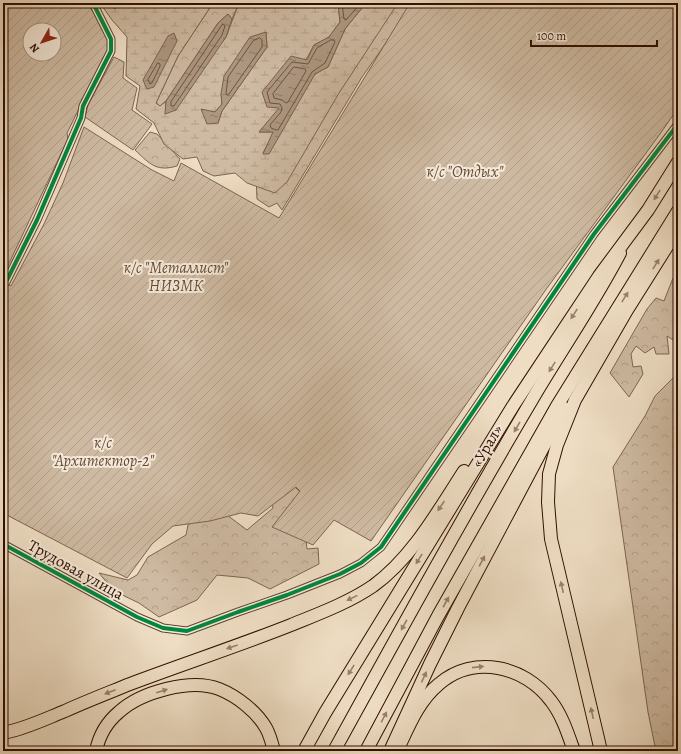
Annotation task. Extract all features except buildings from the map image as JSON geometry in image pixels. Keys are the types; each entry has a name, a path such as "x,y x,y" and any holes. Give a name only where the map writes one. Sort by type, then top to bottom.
{"main road":[{"name":"«Урал»","path":"334,751 378,670 536,393 608,276 629,237 678,162"},
{"path":"366,751 438,616 557,406 678,211"},
{"path":"601,751 552,539 548,502 549,474 557,445 575,400 627,310 678,229"},
{"path":"304,751 325,713 513,406 599,276 629,237"},
{"path":"390,751 441,643 521,486 569,399 627,310"},
{"path":"3,733 35,724 98,696 258,638 357,596 373,586 396,567 414,544 472,459 513,406"},
{"path":"397,751 421,704 438,684 452,674 468,668 483,666 510,670 521,675 541,690 552,702 574,751"},
{"path":"96,751 102,734 109,722 129,704 166,690 195,686 219,689 233,696 247,707 258,717 266,728 274,751"}],"street":[{"path":"3,284 6,282 37,220 80,118 83,106 111,51 110,39 93,3"},
{"name":"Трудовая улица","path":"3,544 137,617 163,628 187,631 288,595 340,574 361,563 381,547 594,234 678,124"}],"green space":[{"path":"3,3 88,3 108,38 108,50 67,133 68,139 3,276"},
{"path":"100,3 109,3 115,9 120,3 213,3 178,56 156,103 160,106 166,101 166,114 226,37 239,3 338,3 340,22 329,37 314,45 280,108 259,132 274,132 263,153 315,74 328,67 345,29 366,3 398,3 339,93 287,182 275,193 247,183 235,173 214,176 203,171 197,157 183,159 164,144 154,123 136,109 140,86 126,76 127,37","holes":["266,32 267,47 222,111 218,123 201,110 215,112 222,104 221,94"]},
{"path":"213,3 239,3 232,19 228,14 218,23 166,101 160,106 156,103 178,56"},
{"path":"369,3 414,3 362,77 282,210 277,203 269,207 257,199 256,176"},
{"path":"410,3 678,3 678,108 547,288 371,541 334,520 313,545 272,527 300,491 296,487 258,516 241,513 210,521 173,526 152,544 127,578 3,513 3,290 7,284 11,286 44,224 63,183 84,127 152,170 174,181 181,163 279,218"},
{"path":"114,57 124,62 123,78 137,88 132,110 152,124 133,150 85,117 88,105"},
{"path":"150,132 157,134 180,159 177,166 164,168 154,166 135,150"},
{"path":"678,276 678,338 673,340 667,336 669,354 656,354 654,347 645,353 636,346 631,354 633,367 641,366 643,374 629,397 610,373 647,309 656,298 664,301 673,278"},
{"path":"678,373 678,751 656,751 648,712 613,467 645,416 655,396"},
{"path":"286,478 301,493 307,549 318,548 319,564 270,589 248,578 217,575 197,600 159,617 139,603 114,591 99,573 128,580 137,575 148,557 186,535 188,525 206,513 227,515 247,530 273,508 271,496"}],"water":[{"path":"338,3 366,3 345,29 328,67 315,74 269,154 263,154 273,132 259,132 279,108 267,107 262,92 291,56 307,60 314,45 329,37 340,22"},
{"path":"228,14 232,19 226,37 176,110 165,114 166,101 218,23"},
{"path":"266,32 267,47 222,111 218,123 207,124 201,109 215,112 222,104 221,94 224,76 250,37"},
{"path":"174,33 177,41 154,87 147,89 143,80 168,36"}],"cycle path":[{"path":"3,284 6,282 37,220 81,118 83,106 111,51 111,39 93,3"},
{"path":"3,544 137,617 163,628 187,631 287,595 340,574 361,563 381,547 594,234 678,124"}],"park label":[{"name":"к/с \"Отдых\"","path":"465,172"},
{"name":"к/с \"Металлист\" НИЗМК","path":"176,277"},
{"name":"к/с \"Архитектор-2\"","path":"103,452"}]}
